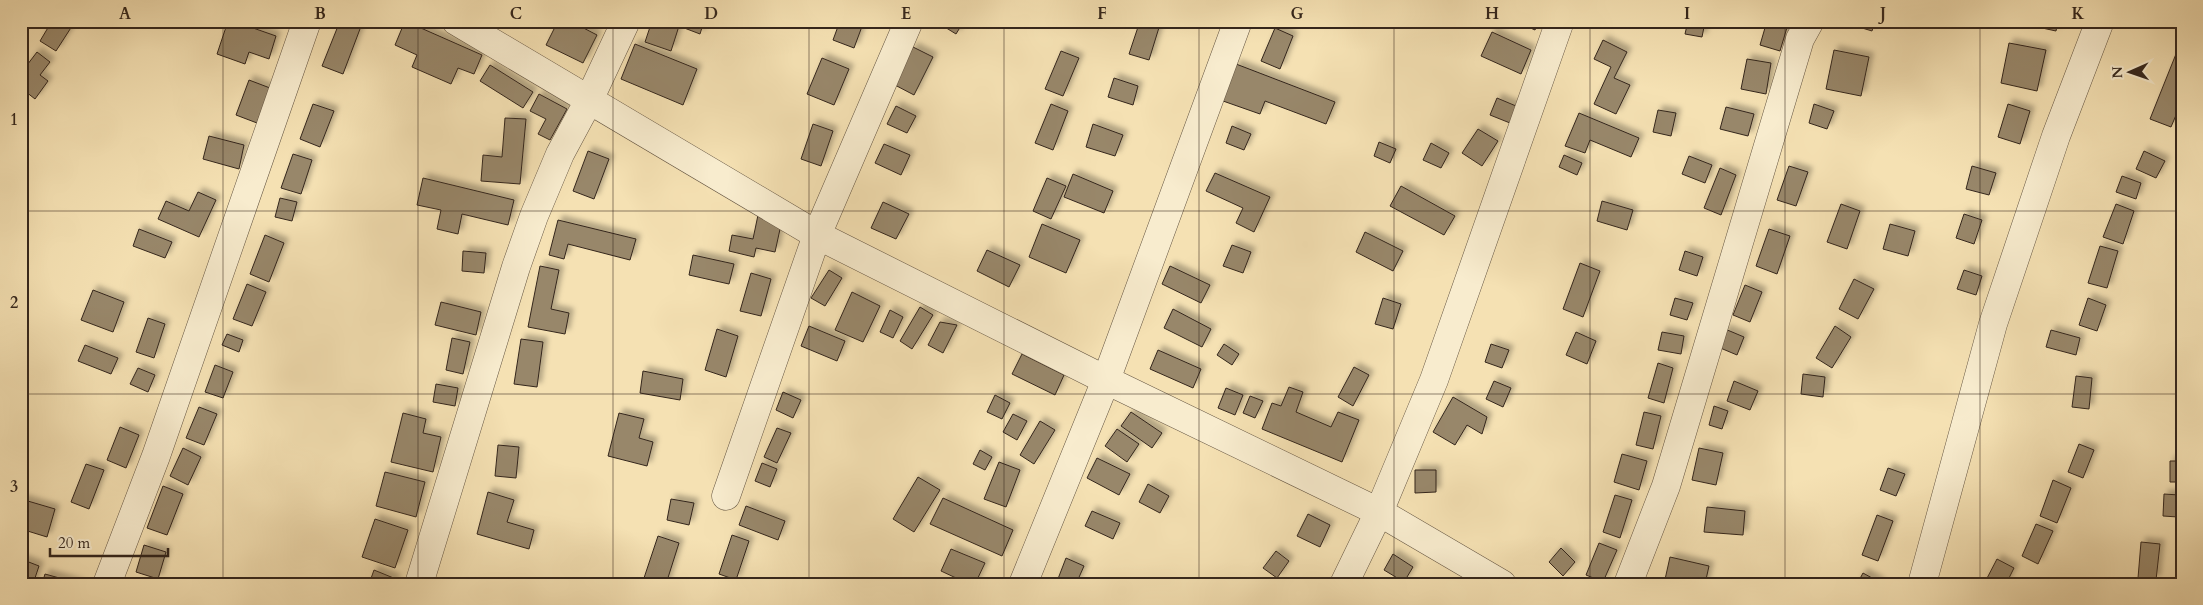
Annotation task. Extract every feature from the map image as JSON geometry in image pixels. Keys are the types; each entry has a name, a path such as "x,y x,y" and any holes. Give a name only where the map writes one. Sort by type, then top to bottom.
{"street":[{"path":"107,584 156,456 308,21"},
{"path":"456,21 817,235 1106,380 1379,512 1502,584"},
{"path":"419,584 531,225 560,154 589,100 626,21"},
{"path":"726,496 817,235 909,21"},
{"path":"1022,584 1106,380 1238,21"},
{"path":"1344,584 1379,512 1434,380 1560,21"},
{"path":"1628,584 1666,486 1800,39 1810,21"},
{"path":"1922,584 1993,324 2056,136 2100,21"}],"building":[{"path":"52,21 74,23 56,51 40,41"},
{"path":"228,21 276,36 269,59 249,52 245,64 217,54"},
{"path":"340,21 363,21 343,74 322,66"},
{"path":"405,21 482,55 474,74 458,68 451,84 412,67 417,55 395,45"},
{"path":"515,21 533,21 530,28"},
{"path":"558,21 570,21 597,35 583,63 546,45"},
{"path":"652,21 704,21 700,34 679,26 671,51 645,42"},
{"path":"840,21 864,21 854,48 833,40"},
{"path":"935,21 964,21 956,34"},
{"path":"1140,21 1161,21 1149,60 1129,54"},
{"path":"1515,21 1539,21 1535,30"},
{"path":"1688,21 1717,21 1717,24 1705,22 1702,37 1685,34"},
{"path":"1767,21 1778,21 1788,24 1780,51 1760,45"},
{"path":"1850,21 1875,21 1872,31 1849,24"},
{"path":"2034,21 2058,21 2056,31 2033,26"},
{"path":"1275,28 1293,36 1280,69 1261,61"},
{"path":"1492,32 1531,50 1521,74 1481,56"},
{"path":"1603,40 1627,52 1614,78 1630,85 1616,114 1594,104 1611,67 1594,59"},
{"path":"2009,43 2046,50 2037,91 2001,83"},
{"path":"635,44 697,69 683,105 621,79"},
{"path":"913,47 933,57 914,95 893,84"},
{"path":"1834,50 1869,57 1861,96 1826,89"},
{"path":"1061,51 1079,58 1063,96 1045,89"},
{"path":"37,52 50,62 40,75 48,81 35,99 21,88 21,73"},
{"path":"2176,54 2182,57 2182,101 2171,127 2150,119"},
{"path":"822,58 849,69 834,105 807,94"},
{"path":"1747,59 1771,63 1766,94 1741,89"},
{"path":"1236,64 1335,102 1326,124 1265,101 1260,114 1223,101"},
{"path":"490,65 533,92 523,108 480,81"},
{"path":"1114,78 1138,86 1133,105 1108,97"},
{"path":"249,80 270,88 257,123 236,115"},
{"path":"539,94 567,109 550,140 538,134 546,119 530,111"},
{"path":"1497,98 1516,106 1510,123 1490,115"},
{"path":"313,104 334,111 320,147 300,139"},
{"path":"1051,104 1068,111 1053,150 1035,143"},
{"path":"1814,104 1834,111 1827,129 1809,123"},
{"path":"2008,104 2030,111 2020,144 1998,137"},
{"path":"896,106 916,116 907,133 887,124"},
{"path":"1726,107 1754,114 1748,136 1720,129"},
{"path":"1658,110 1676,113 1671,136 1653,132"},
{"path":"1579,113 1639,138 1631,157 1590,140 1585,153 1565,146"},
{"path":"505,118 526,119 520,184 481,181 483,155 502,157"},
{"path":"813,124 833,131 821,166 801,159"},
{"path":"1093,124 1123,135 1115,156 1086,147"},
{"path":"1232,126 1251,134 1244,150 1226,143"},
{"path":"1478,129 1498,141 1482,166 1462,153"},
{"path":"209,136 244,145 239,169 203,159"},
{"path":"1379,142 1396,149 1390,163 1374,156"},
{"path":"1431,143 1449,153 1441,168 1423,160"},
{"path":"884,144 910,155 901,175 875,163"},
{"path":"588,151 609,159 594,199 573,191"},
{"path":"2144,151 2165,161 2156,178 2136,169"},
{"path":"293,154 312,160 301,194 281,188"},
{"path":"1564,155 1582,163 1577,175 1559,167"},
{"path":"1689,156 1712,165 1705,183 1682,174"},
{"path":"1789,166 1808,172 1796,206 1777,200"},
{"path":"1972,166 1996,173 1989,195 1966,189"},
{"path":"1720,168 1736,175 1721,215 1704,208"},
{"path":"1215,173 1270,197 1254,232 1236,223 1243,208 1206,191"},
{"path":"1073,174 1113,191 1104,213 1064,197"},
{"path":"2122,176 2141,183 2136,199 2116,192"},
{"path":"423,178 514,200 508,225 462,214 458,234 437,229 441,210 417,205"},
{"path":"1047,178 1066,186 1051,219 1033,211"},
{"path":"1401,186 1455,216 1444,235 1390,206"},
{"path":"198,192 216,200 199,237 158,219 166,201 189,211"},
{"path":"280,198 297,202 292,221 275,217"},
{"path":"1602,201 1633,210 1627,230 1597,221"},
{"path":"883,202 909,214 896,239 871,228"},
{"path":"1841,204 1860,211 1847,249 1827,242"},
{"path":"2116,204 2134,211 2123,244 2103,237"},
{"path":"1964,214 1982,220 1974,244 1956,238"},
{"path":"758,215 782,220 775,252 756,248 754,257 729,251 732,235 753,239"},
{"path":"558,220 636,239 630,260 568,244 564,259 549,255"},
{"path":"1042,224 1080,240 1066,273 1029,257"},
{"path":"1890,224 1915,231 1908,256 1883,249"},
{"path":"139,229 172,242 165,258 133,246"},
{"path":"1769,229 1790,236 1777,274 1756,266"},
{"path":"1365,232 1403,251 1393,271 1356,252"},
{"path":"265,235 284,243 269,282 250,274"},
{"path":"1232,245 1251,252 1243,273 1223,266"},
{"path":"2100,246 2118,251 2107,288 2088,283"},
{"path":"987,250 1020,265 1009,287 977,271"},
{"path":"463,251 486,253 484,273 462,271"},
{"path":"1685,251 1703,257 1697,276 1679,270"},
{"path":"693,255 734,264 729,284 689,275"},
{"path":"1580,263 1600,271 1583,317 1563,309"},
{"path":"540,266 559,270 551,309 569,313 565,334 528,327"},
{"path":"1170,266 1210,285 1201,303 1162,284"},
{"path":"829,270 842,278 825,306 811,298"},
{"path":"1964,270 1982,276 1976,295 1957,289"},
{"path":"751,273 771,279 761,316 740,311"},
{"path":"1854,279 1874,289 1858,319 1839,309"},
{"path":"247,284 266,292 252,326 233,319"},
{"path":"1745,285 1762,292 1750,322 1733,315"},
{"path":"93,290 124,302 113,332 81,320"},
{"path":"852,292 880,306 863,342 835,330"},
{"path":"1383,298 1401,304 1393,329 1375,324"},
{"path":"1675,298 1693,303 1687,320 1670,315"},
{"path":"2088,298 2106,305 2097,331 2079,325"},
{"path":"441,302 481,312 476,335 435,325"},
{"path":"920,307 933,315 912,349 900,341"},
{"path":"1173,309 1211,329 1202,347 1164,328"},
{"path":"890,310 903,317 893,338 880,332"},
{"path":"148,318 165,324 154,358 136,352"},
{"path":"940,322 957,325 943,353 928,345"},
{"path":"809,326 845,341 837,361 801,346"},
{"path":"1835,326 1851,337 1832,368 1816,358"},
{"path":"717,329 738,336 726,377 705,370"},
{"path":"1725,329 1744,337 1737,355 1718,347"},
{"path":"2051,330 2080,338 2076,355 2046,347"},
{"path":"1576,332 1596,341 1587,364 1566,355"},
{"path":"1662,332 1684,336 1681,354 1658,350"},
{"path":"227,334 243,340 239,352 222,345"},
{"path":"452,338 470,342 463,374 446,370"},
{"path":"521,339 543,342 537,387 514,384"},
{"path":"1224,344 1239,354 1232,365 1217,355"},
{"path":"1491,344 1509,350 1502,368 1485,362"},
{"path":"85,345 118,358 111,374 78,361"},
{"path":"1158,350 1201,369 1193,388 1150,369"},
{"path":"1022,354 1064,375 1055,395 1012,374"},
{"path":"1658,363 1673,368 1664,403 1648,398"},
{"path":"215,365 233,372 223,398 205,392"},
{"path":"1354,367 1369,375 1353,406 1338,397"},
{"path":"138,368 155,375 148,392 130,384"},
{"path":"643,371 683,379 680,400 640,393"},
{"path":"1803,374 1825,377 1823,397 1801,394"},
{"path":"2076,376 2092,378 2089,409 2072,407"},
{"path":"1494,381 1511,388 1503,407 1486,399"},
{"path":"1734,381 1758,391 1750,410 1727,401"},
{"path":"436,384 458,388 455,406 433,402"},
{"path":"1289,387 1303,392 1296,412 1331,427 1338,412 1359,420 1342,462 1262,429 1272,403 1281,406"},
{"path":"1226,388 1243,395 1235,415 1218,408"},
{"path":"783,392 801,400 793,418 776,410"},
{"path":"995,395 1010,403 1002,419 987,412"},
{"path":"1250,396 1263,401 1255,418 1243,413"},
{"path":"1453,397 1487,417 1482,434 1467,425 1455,445 1433,432"},
{"path":"1714,406 1728,411 1722,429 1709,425"},
{"path":"199,407 217,414 204,445 186,438"},
{"path":"1131,412 1162,433 1152,448 1121,426"},
{"path":"1644,412 1661,416 1653,449 1636,445"},
{"path":"403,413 426,419 423,433 441,437 433,472 391,462"},
{"path":"619,413 644,419 639,438 653,442 647,466 608,456"},
{"path":"1013,414 1027,421 1017,440 1003,432"},
{"path":"1040,421 1055,430 1034,464 1020,455"},
{"path":"120,427 139,435 126,468 107,460"},
{"path":"777,428 791,433 777,463 764,457"},
{"path":"1117,429 1139,444 1127,462 1105,446"},
{"path":"2079,444 2094,450 2083,478 2068,472"},
{"path":"498,445 519,447 516,478 495,476"},
{"path":"183,448 201,457 188,485 170,476"},
{"path":"1699,448 1723,453 1716,485 1692,480"},
{"path":"980,450 992,457 985,470 973,464"},
{"path":"1622,454 1647,461 1639,490 1614,482"},
{"path":"1097,458 1130,474 1119,495 1087,478"},
{"path":"2170,461 2182,461 2182,482 2170,482"},
{"path":"999,462 1020,470 1006,507 984,499"},
{"path":"762,463 777,469 770,487 755,481"},
{"path":"86,464 104,470 89,509 71,502"},
{"path":"1888,468 1905,474 1896,496 1880,490"},
{"path":"1415,470 1436,470 1436,492 1415,493"},
{"path":"385,472 425,482 416,517 376,506"},
{"path":"918,477 940,490 914,532 893,519"},
{"path":"2053,480 2071,488 2057,523 2040,516"},
{"path":"1148,484 1169,496 1160,513 1139,502"},
{"path":"163,486 183,494 167,535 147,528"},
{"path":"488,492 514,500 507,522 534,530 529,549 477,534"},
{"path":"2164,494 2179,495 2178,517 2163,516"},
{"path":"1615,495 1632,500 1620,538 1603,532"},
{"path":"943,498 1013,530 1002,556 930,524"},
{"path":"21,499 55,509 47,537 21,529"},
{"path":"671,499 694,503 689,525 667,520"},
{"path":"746,506 785,521 778,540 739,525"},
{"path":"1707,507 1745,511 1743,535 1704,532"},
{"path":"1092,511 1120,523 1113,539 1085,526"},
{"path":"1308,514 1330,525 1320,547 1297,536"},
{"path":"1877,515 1893,521 1878,561 1862,555"},
{"path":"375,519 408,530 395,568 362,557"},
{"path":"2036,524 2053,531 2038,564 2022,556"},
{"path":"732,535 749,541 736,580 719,574"},
{"path":"658,536 679,543 666,584 642,584"},
{"path":"2141,542 2160,544 2156,580 2138,578"},
{"path":"1599,543 1617,550 1603,582 1586,575"},
{"path":"144,545 166,552 158,579 136,572"},
{"path":"1561,548 1575,562 1563,576 1549,562"},
{"path":"951,549 985,563 975,584 969,584 941,571"},
{"path":"1276,551 1289,561 1277,578 1263,568"},
{"path":"1393,554 1413,567 1404,582 1384,570"},
{"path":"1670,557 1709,566 1705,584 1664,584"},
{"path":"1066,558 1084,566 1076,584 1056,584"},
{"path":"21,559 39,566 33,584 21,584"},
{"path":"1997,559 2014,568 2006,584 1984,584"},
{"path":"374,570 396,579 394,584 369,584"},
{"path":"1863,573 1881,583 1857,584"},
{"path":"45,574 81,584 42,584"}]}
